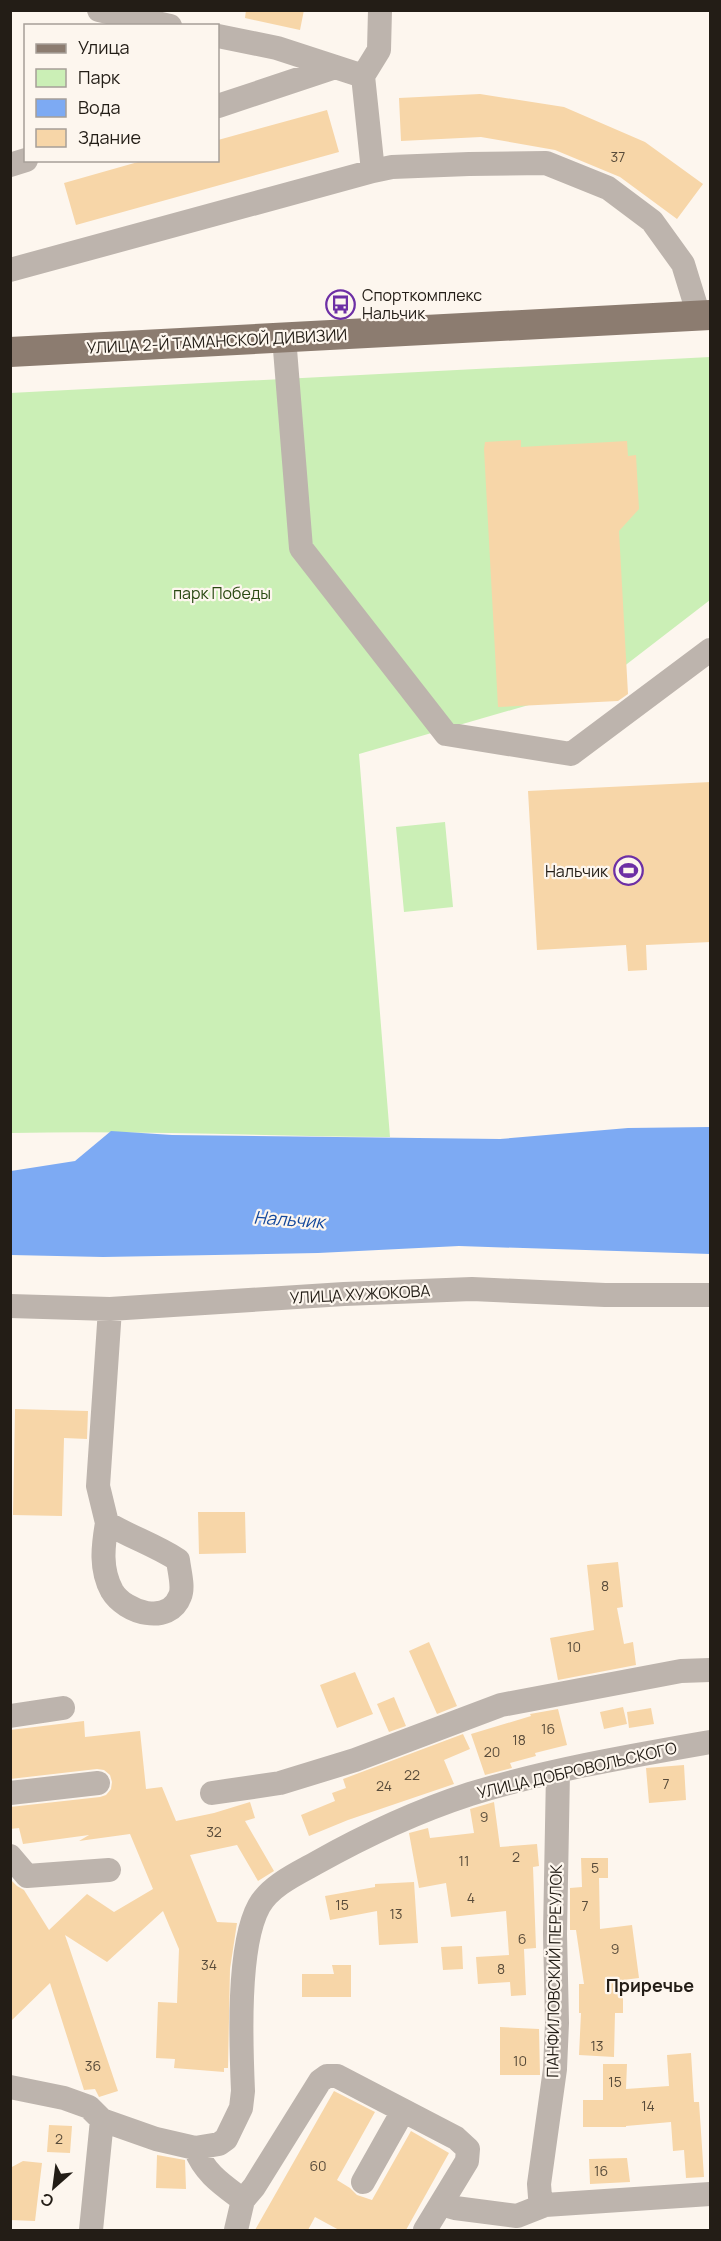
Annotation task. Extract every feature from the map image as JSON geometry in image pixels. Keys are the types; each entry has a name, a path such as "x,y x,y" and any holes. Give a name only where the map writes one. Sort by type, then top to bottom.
{"main road":[{"name":"УЛИЦА 2-Й ТАМАНСКОЙ ДИВИЗИИ","path":"11,352 705,315"}],"street":[{"path":"99,10 161,24"},
{"path":"374,171 363,76 379,50 380,10"},
{"path":"219,36 277,48 363,76"},
{"path":"219,106 335,67"},
{"path":"10,270 392,167 546,163 608,188 652,221 683,264 705,315"},
{"path":"284,337 301,548 446,734 572,754 711,650"},
{"path":"10,341 11,352"},
{"name":"УЛИЦА ХУЖОКОВА","path":"10,1306 110,1309 344,1294 472,1289 605,1295 711,1295"},
{"path":"107,1522 98,1486 110,1309"},
{"path":"212,1793 280,1783 356,1760 501,1705 681,1671 711,1670"},
{"path":"10,1716 63,1708"},
{"name":"УЛИЦА ДОБРОВОЛЬСКОГО","path":"10,2087 81,2103 89,2106 102,2120 156,2139 195,2148 219,2144 226,2139 241,2108 243,1986 250,1933 260,1903 272,1891 287,1879 334,1853 409,1818 470,1795 558,1772 711,1742"},
{"name":"ПАНФИЛОВСКИЙ ПЕРЕУЛОК","path":"545,2205 540,2197 540,2184 555,2069 557,2024 555,1934 558,1772"},
{"path":"10,1793 98,1783"},
{"path":"10,1856 27,1876 109,1870"},
{"path":"236,2230 243,2199 254,2187 320,2081 327,2076 337,2076 403,2110 456,2138 468,2149 467,2161 425,2230"},
{"path":"363,2182 403,2110"},
{"path":"91,2230 102,2120"},
{"path":"195,2148 199,2160 215,2180 243,2199"},
{"path":"441,2204 517,2216 545,2205 711,2194"}],"green space":[{"name":"парк Победы","path":"710,357 710,600 601,684 359,754 390,1137 11,1133 10,393"},
{"path":"445,822 453,907 404,912 396,827"}],"water":[{"path":"710,1127 710,1254 459,1246 318,1253 103,1257 11,1255 11,1171 75,1161 111,1131 172,1135 500,1139 628,1128"}],"building":[{"path":"246,10 304,10 300,30 245,18"},
{"path":"480,94 564,107 645,142 703,184 677,219 620,177 555,150 481,137 401,141 399,98"},
{"path":"327,110 339,152 76,225 64,183 138,162 219,162 219,140"},
{"path":"521,440 521,447 627,441 628,456 636,455 639,509 619,531 628,694 618,701 498,707 484,449 485,442"},
{"path":"711,782 711,942 646,945 647,970 628,971 626,945 537,950 528,791"},
{"path":"15,1409 88,1411 87,1439 64,1438 62,1516 13,1515"},
{"path":"198,1512 245,1512 246,1553 199,1554"},
{"path":"618,1562 623,1607 617,1608 624,1644 633,1642 636,1665 558,1680 550,1638 594,1630 587,1565"},
{"path":"429,1642 457,1706 437,1714 409,1651"},
{"path":"355,1672 373,1714 337,1728 320,1685"},
{"path":"394,1697 406,1726 389,1732 377,1704"},
{"path":"623,1707 627,1724 604,1729 600,1712"},
{"path":"651,1708 654,1724 629,1728 627,1712"},
{"path":"558,1709 567,1745 535,1753 536,1756 510,1763 512,1768 485,1775 471,1734 531,1716 530,1714"},
{"path":"84,1721 85,1737 140,1731 146,1789 162,1787 176,1821 250,1802 255,1818 245,1821 274,1871 258,1881 237,1845 190,1855 217,1922 237,1923 230,1969 228,2068 224,2068 224,2072 174,2068 175,2059 156,2058 158,2002 177,2003 179,1949 163,1911 107,1962 65,1935 118,2091 99,2097 95,2089 84,2090 50,1983 10,2022 10,1879 24,1890 49,1930 87,1894 114,1912 153,1889 130,1834 79,1841 89,1835 23,1844 19,1828 10,1829 10,1807 100,1797 106,1795 111,1789 110,1775 104,1770 97,1769 10,1779 10,1730"},
{"path":"463,1734 470,1749 444,1760 454,1784 348,1820 309,1836 301,1815 335,1801 332,1793 346,1788 343,1779"},
{"path":"684,1765 686,1800 649,1803 646,1768"},
{"path":"494,1802 500,1847 537,1844 539,1866 533,1867 536,1948 524,1949 526,1995 511,1996 510,1982 478,1984 476,1957 509,1955 506,1911 451,1917 446,1883 419,1888 409,1833 428,1828 430,1838 474,1833 470,1809"},
{"path":"581,1858 608,1858 608,1878 599,1878 600,1929 632,1925 639,1978 623,1980 623,2013 615,2013 614,2057 579,2055 581,2013 579,2013 579,1984 584,1984 576,1930 570,1930 570,1888 582,1887"},
{"path":"414,1882 418,1943 379,1945 377,1911 330,1920 325,1896 375,1887 375,1884"},
{"path":"462,1946 463,1969 443,1970 441,1947"},
{"path":"332,1965 351,1965 351,1997 302,1997 302,1974 334,1974"},
{"path":"500,2027 539,2029 540,2075 500,2075"},
{"path":"691,2053 694,2102 699,2102 704,2177 686,2178 684,2150 673,2151 671,2122 626,2127 583,2127 583,2100 603,2100 603,2064 627,2064 626,2089 669,2086 667,2055"},
{"path":"334,2091 375,2112 337,2180 357,2195 372,2200 411,2131 449,2153 406,2230 339,2230 315,2217 308,2230 255,2230"},
{"path":"49,2125 72,2126 70,2153 47,2152"},
{"path":"157,2155 185,2160 186,2189 156,2188"},
{"path":"627,2158 630,2182 590,2184 589,2159"},
{"path":"23,2161 42,2163 35,2221 10,2220 10,2168"}],"place":[{"name":"Спорткомплекс Нальчик","path":"341,304"},
{"name":"Нальчик","path":"629,871"}],"district":[{"name":"Приречье","path":"650,1986"}]}
